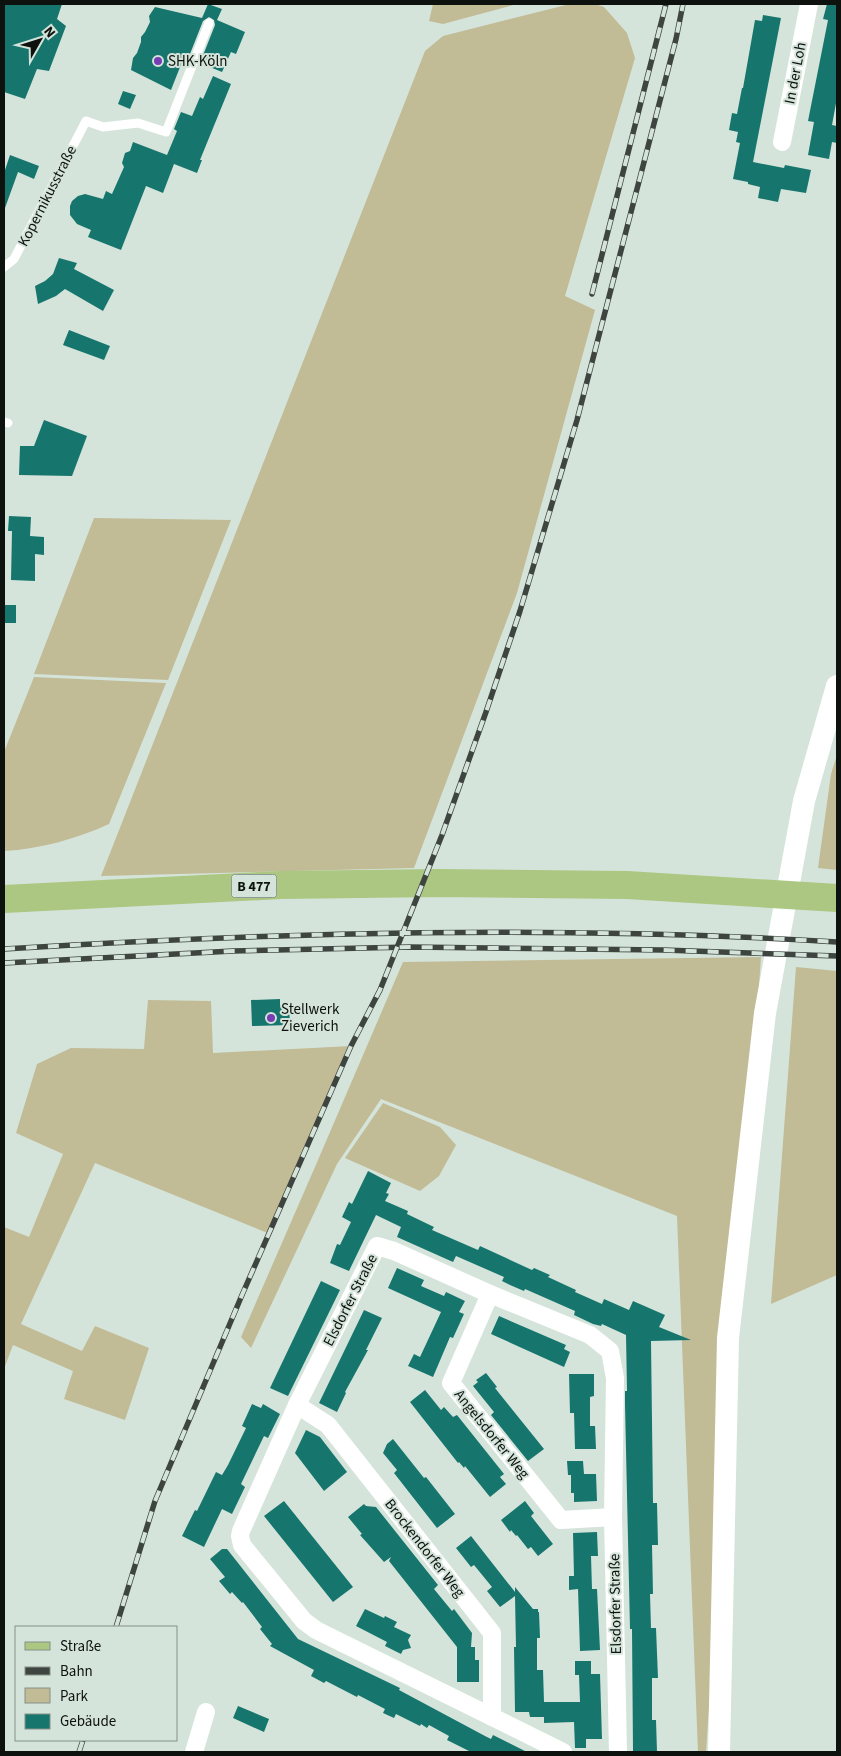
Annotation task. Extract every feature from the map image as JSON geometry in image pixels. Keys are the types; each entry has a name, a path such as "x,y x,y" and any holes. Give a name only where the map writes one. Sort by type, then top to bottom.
{"main road":[{"name":"B 477","path":"4,899 282,884 401,883 627,885 837,898"}],"street":[{"name":"In der Loh","path":"782,142 809,4"},
{"path":"719,1752 728,1338 765,1013 804,801 837,686"},
{"name":"Elsdorfer Straße","path":"564,1752 316,1630 304,1621 242,1544 241,1531 297,1405 377,1246 394,1251 490,1294 590,1335 610,1351 615,1378 614,1517 618,1752"},
{"name":"Angelsdorfer Weg","path":"490,1294 451,1383 561,1520 614,1517"},
{"name":"Brockendorfer Weg","path":"297,1405 328,1425 492,1633 492,1717"},
{"path":"194,1752 206,1712"}],"lane":[{"name":"Kopernikusstraße","path":"4,267 14,260 86,121 103,127 138,123 166,132 209,23"}],"green space":[{"path":"433,4 517,4 443,24 429,21"},
{"path":"570,4 595,4 604,7 627,33 635,58 565,296 595,310 517,593 414,868 101,876 425,51 443,36"},
{"path":"94,518 231,520 168,680 34,674"},
{"path":"34,677 166,683 109,824 58,842 4,851 4,752"},
{"path":"837,755 837,870 818,868 831,774"},
{"path":"761,957 706,1752 698,1752 677,1216 381,1099 337,1164 251,1348 241,1337 403,962"},
{"path":"796,967 837,971 837,1275 771,1304"},
{"path":"148,1000 211,1001 213,1053 351,1046 270,1234 95,1163 21,1324 82,1351 95,1326 149,1348 125,1420 64,1399 73,1371 13,1345 4,1369 4,1227 29,1237 63,1154 16,1133 37,1064 71,1048 144,1049"},
{"path":"383,1103 440,1127 456,1145 439,1176 420,1191 345,1158"}],"building":[{"path":"4,4 62,4 57,19 66,26 49,71 37,69 25,99 4,92"},
{"name":"SHK-Köln","path":"208,4 222,9 217,20 245,32 236,54 231,52 222,72 200,63 215,25 214,20 209,17 203,21 188,59 184,57 171,90 131,70 133,58 137,53 141,37 150,22 149,16 155,7 202,18"},
{"path":"827,4 837,4 837,98 832,125 837,126 837,143 832,142 829,159 808,155 814,122 808,121 828,20 823,19"},
{"path":"763,15 781,18 753,162 784,168 785,165 811,170 806,193 781,189 778,202 758,198 760,187 733,179 740,143 736,142 738,132 729,130 732,113 737,114 755,20 762,21"},
{"path":"213,76 231,84 200,160 202,160 197,173 174,164 163,193 146,186 121,250 88,237 91,230 77,224 70,215 72,201 78,196 85,194 103,199 106,191 112,194 124,167 122,163 125,153 130,151 133,142 167,155 177,131 174,129 181,112 192,116 200,97 203,99"},
{"path":"123,91 136,95 130,109 118,104"},
{"path":"10,155 39,166 34,179 18,172 5,208 4,173"},
{"path":"59,258 77,263 74,269 114,290 103,311 65,289 56,296 38,304 35,286 53,274"},
{"path":"69,330 110,346 104,360 63,345"},
{"path":"44,420 87,436 72,476 19,475 20,446 34,446"},
{"path":"9,516 31,517 30,536 44,537 44,555 35,554 35,581 11,580 12,531 8,531"},
{"path":"4,605 16,605 16,623 4,623"},
{"name":"Stellwerk Zieverich","path":"280,999 280,1005 289,1005 290,1025 252,1026 251,1000"},
{"path":"368,1171 391,1183 386,1193 389,1194 385,1201 408,1211 407,1214 434,1227 432,1230 478,1250 480,1246 532,1270 534,1268 576,1290 575,1292 602,1304 604,1299 629,1310 633,1301 665,1315 659,1327 691,1340 651,1341 653,1503 657,1503 658,1545 652,1545 653,1594 650,1594 651,1628 656,1628 658,1678 652,1678 652,1720 656,1720 657,1752 633,1752 632,1629 630,1629 625,1405 625,1391 627,1391 626,1335 602,1324 601,1326 593,1324 574,1315 575,1311 525,1289 524,1291 510,1285 502,1281 504,1277 456,1256 453,1262 397,1237 401,1227 376,1215 349,1271 330,1263 337,1244 340,1245 351,1222 342,1217 349,1202 352,1204"},
{"path":"397,1268 424,1280 421,1286 444,1296 446,1292 465,1301 459,1312 464,1314 453,1338 450,1337 433,1377 408,1366 414,1354 420,1357 441,1312 388,1288"},
{"path":"321,1281 340,1290 288,1396 270,1388"},
{"path":"364,1310 382,1318 337,1412 319,1403"},
{"path":"499,1316 566,1345 564,1349 570,1352 564,1367 491,1334"},
{"path":"486,1373 497,1387 495,1388 544,1449 528,1461 491,1415 494,1412 473,1386 478,1382 476,1380"},
{"path":"569,1374 594,1374 594,1396 590,1397 590,1426 595,1426 596,1449 575,1449 574,1413 570,1413"},
{"path":"425,1390 441,1410 444,1407 453,1417 457,1415 504,1474 500,1477 506,1484 490,1497 465,1466 464,1468 458,1463 410,1402"},
{"path":"252,1404 261,1408 263,1404 280,1414 268,1438 264,1436 241,1484 245,1487 232,1514 222,1509 204,1547 182,1536 195,1510 197,1511 216,1472 222,1475 228,1465 246,1428 242,1426"},
{"path":"306,1430 320,1437 347,1472 324,1491 295,1453"},
{"path":"393,1439 455,1514 437,1528 394,1473 397,1470 383,1453 387,1444"},
{"path":"567,1461 583,1461 584,1474 596,1474 597,1501 574,1502 574,1493 571,1493 571,1475 568,1475"},
{"path":"284,1501 353,1587 333,1602 264,1516"},
{"path":"525,1501 534,1513 531,1516 553,1544 538,1556 531,1547 528,1549 517,1535 511,1530 510,1532 501,1520"},
{"path":"364,1504 376,1507 438,1585 434,1589 452,1611 454,1609 472,1633 471,1647 475,1647 475,1660 479,1660 479,1682 457,1682 457,1647 389,1561 391,1557 384,1562 360,1535 362,1534 348,1517"},
{"path":"597,1532 598,1556 591,1556 592,1589 597,1589 600,1650 580,1651 578,1589 569,1590 569,1576 574,1576 573,1533"},
{"path":"471,1536 515,1592 515,1587 533,1609 538,1609 540,1638 537,1638 537,1670 543,1670 544,1702 580,1702 579,1675 575,1675 575,1661 591,1661 591,1674 600,1674 602,1739 586,1739 586,1748 575,1748 574,1722 544,1723 544,1717 530,1717 529,1712 515,1712 515,1596 500,1607 487,1591 492,1587 474,1565 471,1567 456,1548"},
{"path":"222,1549 227,1549 298,1639 400,1688 399,1690 491,1739 493,1735 527,1752 471,1752 447,1740 449,1736 429,1725 427,1728 421,1724 420,1726 396,1714 394,1718 383,1713 385,1709 358,1695 357,1697 326,1681 324,1683 311,1676 314,1670 270,1646 272,1644 260,1629 262,1627 243,1602 232,1592 230,1594 219,1581 225,1577 210,1559"},
{"path":"365,1609 397,1622 394,1627 411,1635 408,1640 411,1648 403,1650 401,1654 385,1646 387,1642 356,1626"},
{"path":"238,1706 269,1719 264,1732 233,1718"}],"railway":[{"path":"592,294 666,4"},
{"path":"116,1626 155,1501 242,1295 351,1046 380,990 442,835 486,712 520,611 577,420 676,39 683,4"},
{"path":"4,949 212,938 525,932 733,937 837,942"},
{"path":"4,963 233,951 410,947 663,950 837,956"},
{"path":"79,1752 83,1741"}],"place":[{"name":"SHK-Köln","path":"158,61"},
{"name":"Stellwerk Zieverich","path":"271,1018"}]}
